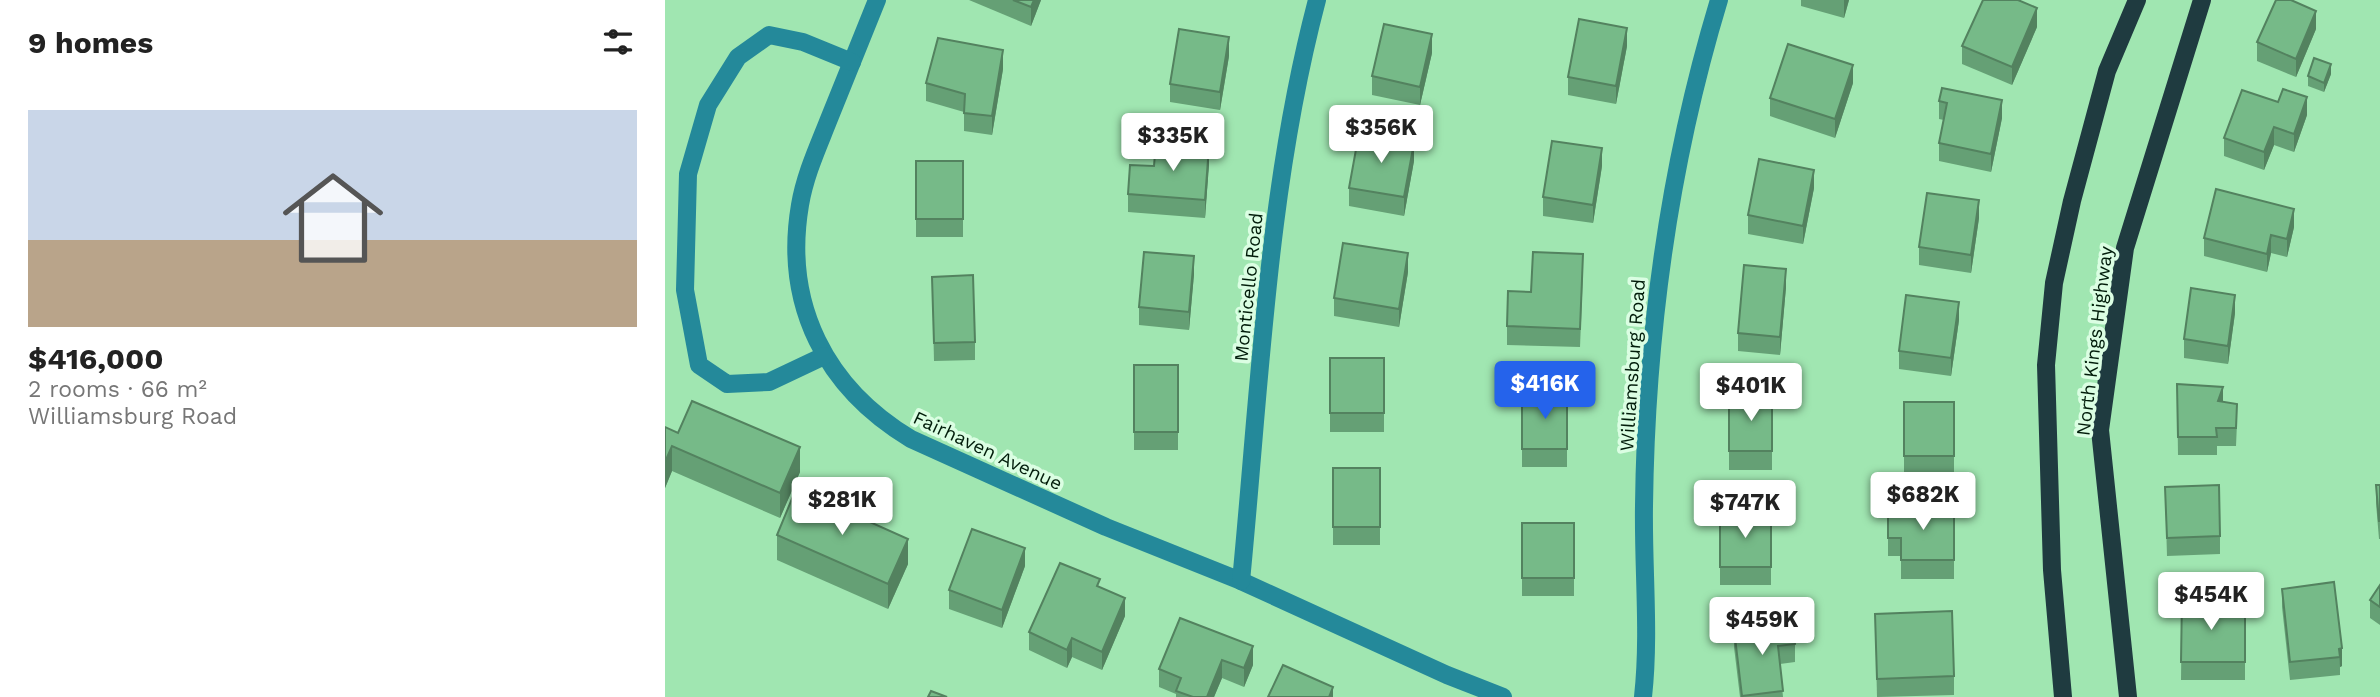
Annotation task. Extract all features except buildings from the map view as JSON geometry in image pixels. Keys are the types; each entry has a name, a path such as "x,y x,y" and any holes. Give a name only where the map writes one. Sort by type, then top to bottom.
{"main road":[{"name":"North Kings Highway","path":"2063,697 2052,570 2046,365 2054,284 2072,201 2107,71 2137,0"},
{"name":"North Kings Highway","path":"2128,697 2100,430 2125,248 2202,0"}],"street":[{"name":"Fairhaven Avenue","path":"877,0 810,168 800,205 796,246 800,295 807,318 824,356 853,394 883,422 911,439 1106,527 1241,581 1447,675 1503,697"},
{"name":"Monticello Road","path":"1241,581 1271,246 1301,62 1317,0"},
{"name":"Williamsburg Road","path":"1643,697 1647,665 1644,508 1648,380 1656,302 1671,195 1687,117 1719,0"},
{"path":"824,356 769,382 727,384 699,365 685,290 688,174 708,105 739,57 769,35 803,42 852,62"}]}
